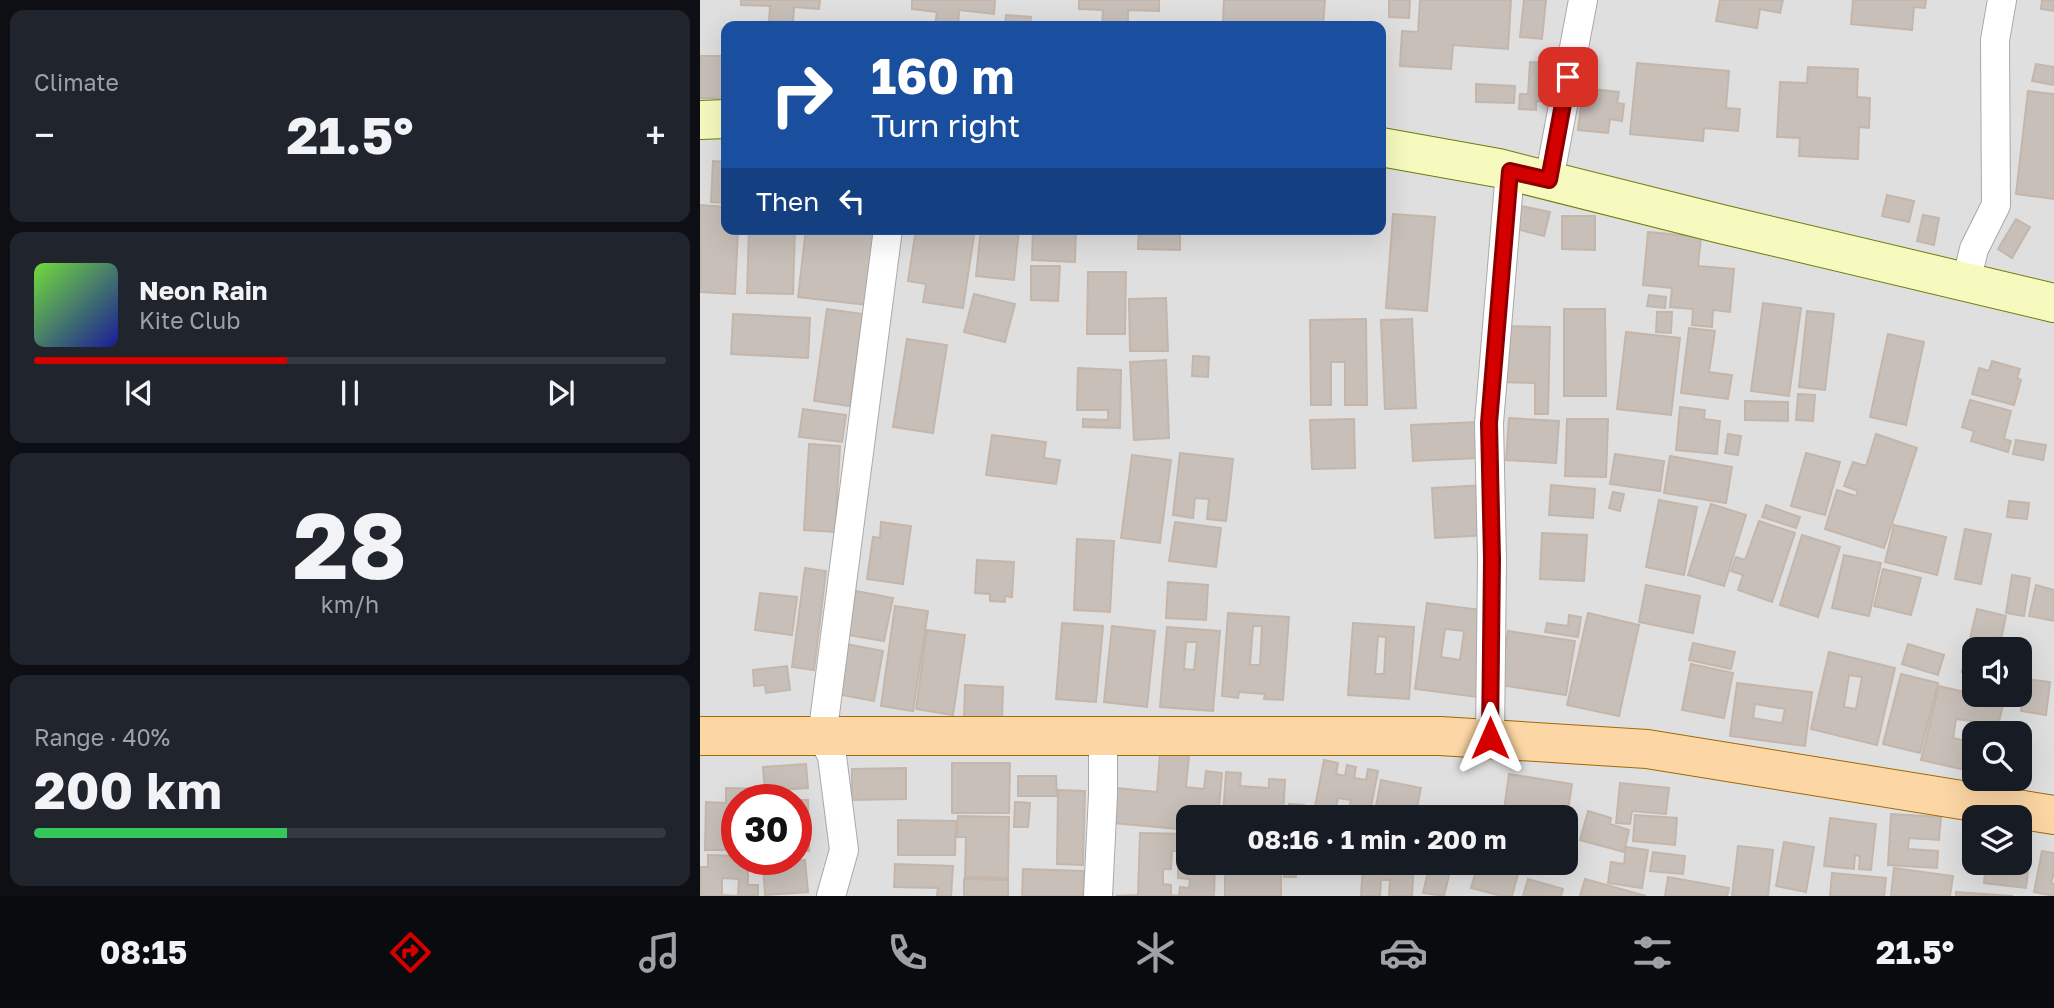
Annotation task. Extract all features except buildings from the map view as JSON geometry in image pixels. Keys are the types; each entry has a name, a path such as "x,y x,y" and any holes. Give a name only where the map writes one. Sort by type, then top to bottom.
{"main road":[{"path":"700,736 1490,738 1647,749 2054,815"}],"street":[{"path":"1549,180 1583,0"},
{"path":"1966,282 1974,249 1996,205 1995,40 2002,0"},
{"path":"700,120 721,119"},
{"path":"1386,148 1549,180 2054,303"},
{"path":"1490,738 1492,559 1489,423 1510,171"},
{"path":"831,896 844,850 832,756 822,737 887,235"},
{"path":"1098,896 1104,737"}],"shaded area":[{"path":"700,0 2054,0 2054,896 700,896"}],"route":[{"path":"1490,738 1492,559 1489,423 1510,171 1549,180 1568,77"}]}
